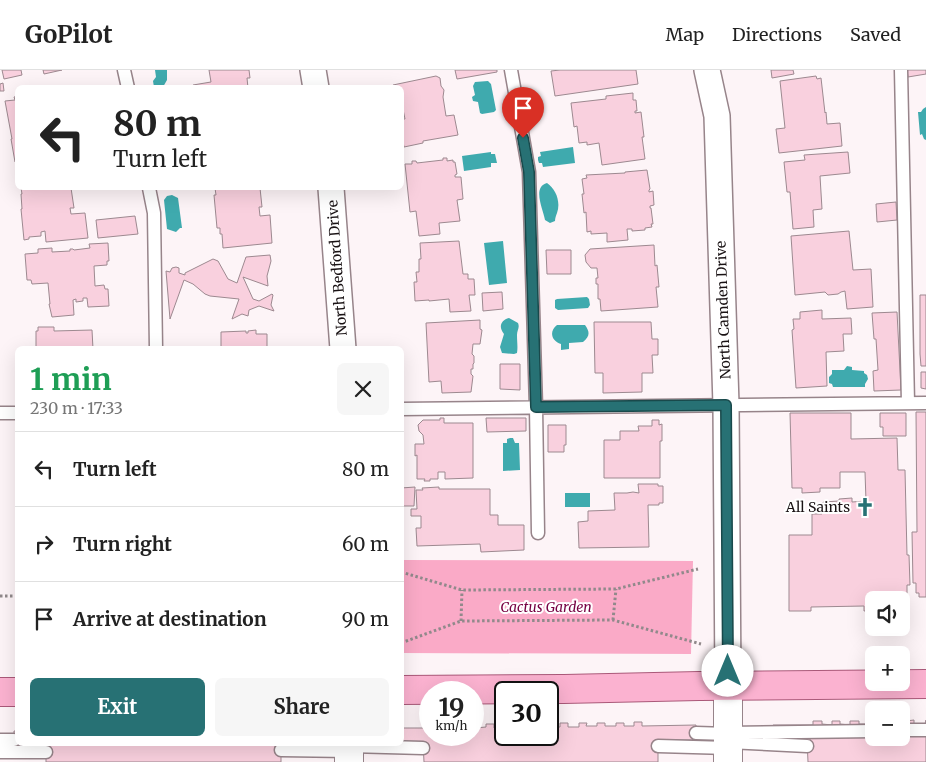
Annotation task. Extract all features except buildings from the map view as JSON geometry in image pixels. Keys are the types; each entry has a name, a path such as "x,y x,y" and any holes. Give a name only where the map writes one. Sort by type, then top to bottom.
{"main road":[{"path":"404,690 564,690 926,684"},
{"path":"0,692 15,692"}],"street":[{"path":"313,70 316,85"},
{"name":"North Camden Drive","path":"707,70 718,116 726,405 728,744"},
{"name":"North Bedford Drive","path":"331,190 343,346"}],"lane":[{"path":"124,70 127,85"},
{"path":"511,70 529,172 538,533"},
{"path":"901,70 908,403"},
{"path":"149,190 154,212 156,346"},
{"path":"404,408 926,403"},
{"path":"0,413 15,413"},
{"path":"910,730 926,730"},
{"path":"696,733 728,744 773,732 865,731"},
{"path":"0,740 14,740"},
{"path":"658,746 728,744 807,746"},
{"path":"281,750 349,751 424,748"},
{"path":"0,752 46,752"}],"path":[{"path":"404,573 462,590 616,589 698,569"},
{"path":"613,620 616,589"},
{"path":"461,621 462,590"},
{"path":"0,596 15,596"},
{"path":"404,642 461,621 613,620 701,644"}],"green space":[{"name":"Cactus Garden","path":"404,560 693,561 691,654 404,653"}],"water":[{"path":"155,70 167,70 167,80 164,85 154,85 153,81 156,77"},
{"path":"488,81 491,84 496,110 482,114 480,113 478,102 473,101 472,97 475,95 473,86 475,82"},
{"path":"926,107 926,140 922,134 920,135 918,112 921,112"},
{"path":"573,147 575,163 543,167 542,163 539,163 538,157 541,156 540,152"},
{"path":"491,152 491,154 495,154 497,163 491,163 491,167 464,171 462,156"},
{"path":"547,183 555,192 558,200 555,221 550,223 545,220 539,194 540,189"},
{"path":"172,195 178,198 182,228 176,232 167,229 164,200 167,196"},
{"path":"503,241 507,283 489,285 484,243"},
{"path":"587,297 590,305 588,308 558,310 555,308 555,300 557,299"},
{"path":"509,318 519,325 517,353 514,354 502,353 500,347 504,334 501,324"},
{"path":"557,325 585,325 588,336 583,342 569,343 569,349 561,350 561,344 555,341 552,336 554,327"},
{"path":"847,366 852,367 852,370 864,371 868,379 865,387 833,387 829,383 832,370 844,370"},
{"path":"513,438 515,443 519,443 520,470 503,471 503,443 507,443 507,439"},
{"path":"565,493 590,493 590,507 565,507"}],"place":[{"name":"All Saints","path":"865,507"}],"route":[{"path":"523,138 529,172 536,407 726,405 728,671"}]}
